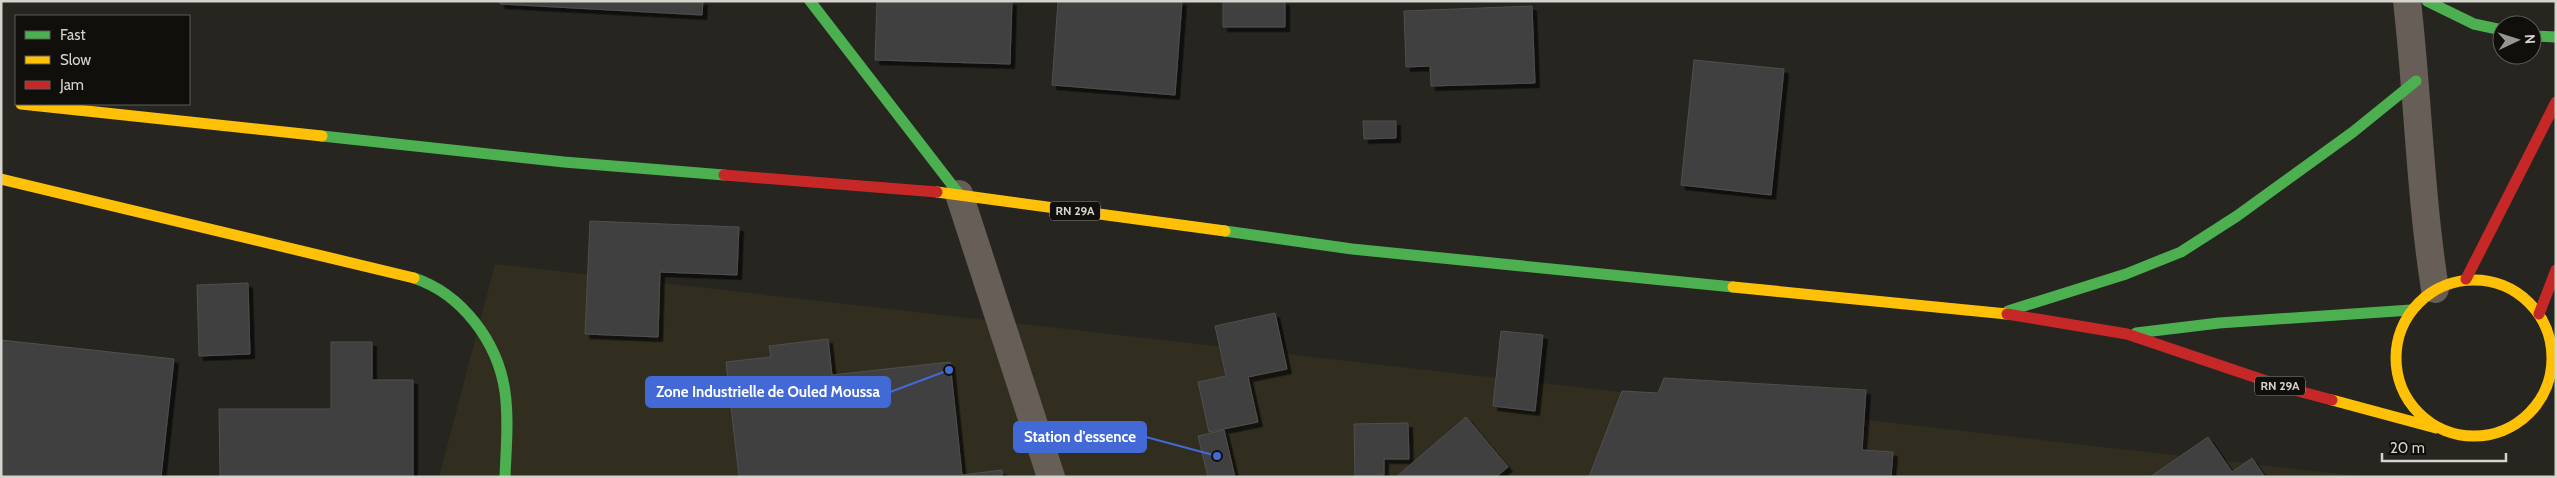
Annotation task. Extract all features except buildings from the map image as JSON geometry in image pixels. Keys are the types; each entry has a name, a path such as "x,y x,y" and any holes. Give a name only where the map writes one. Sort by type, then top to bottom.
{"main road":[{"path":"810,1 959,194"},
{"path":"2427,1 2474,24 2492,28"},
{"path":"2542,36 2556,37"},
{"path":"2002,313 2126,274 2181,252 2237,216 2353,132 2416,81"},
{"path":"2466,279 2556,102"},
{"name":"RN 29A","path":"30,105 564,162 959,194 1352,249 2002,313 2127,334 2287,388 2436,428"},
{"path":"1,179 398,273 427,284 454,301 476,323 493,350 503,380 507,412 505,477"},
{"path":"2539,314 2556,270"},
{"path":"2515,426 2535,408 2549,382 2552,354 2551,327 2519,294 2494,282 2466,279 2435,289 2410,310 2398,334 2395,361 2400,388 2415,411 2436,428 2462,436 2489,436 2515,426 2539,421"},
{"name":"RN 29A","path":"2127,334 2219,324 2410,310"}],"street":[{"path":"2407,1 2416,81 2425,224 2435,289"},
{"path":"959,194 1050,477"}],"shaded area":[{"path":"495,264 2367,477 439,477"}],"traffic: fast":[{"path":"810,1 959,194"},
{"path":"2427,1 2474,24 2492,28"},
{"path":"2542,36 2556,37"},
{"path":"2008,311 2126,274 2181,252 2237,216 2353,132 2416,81"},
{"path":"322,136 564,162 724,175"},
{"path":"1225,231 1352,249 1733,287"},
{"path":"414,278 431,285 462,308 475,322 495,355 505,392 507,413 505,477"},
{"path":"2136,333 2219,323 2411,310"}],"traffic: slow":[{"path":"30,105 322,136"},
{"path":"1,179 414,278"},
{"path":"937,192 1225,231"},
{"path":"2466,280 2482,280 2497,283 2511,289 2534,308 2543,321 2549,335 2552,358 2551,373 2543,395 2524,418 2511,427 2497,433 2482,436 2466,436 2451,433 2437,427 2414,408 2405,395 2399,381 2396,366 2396,350 2399,335 2405,321 2424,298 2437,289 2451,283 2466,280"},
{"path":"1733,287 2007,314"},
{"path":"2332,400 2436,428"}],"traffic: jam":[{"path":"2466,279 2556,102"},
{"path":"724,175 937,192"},
{"path":"2539,314 2556,270"},
{"path":"2007,314 2127,334 2287,388 2332,400"}],"place":[{"name":"Zone Industrielle de Ouled Moussa","path":"949,370"},
{"name":"Station d'essence","path":"1217,456"}]}
